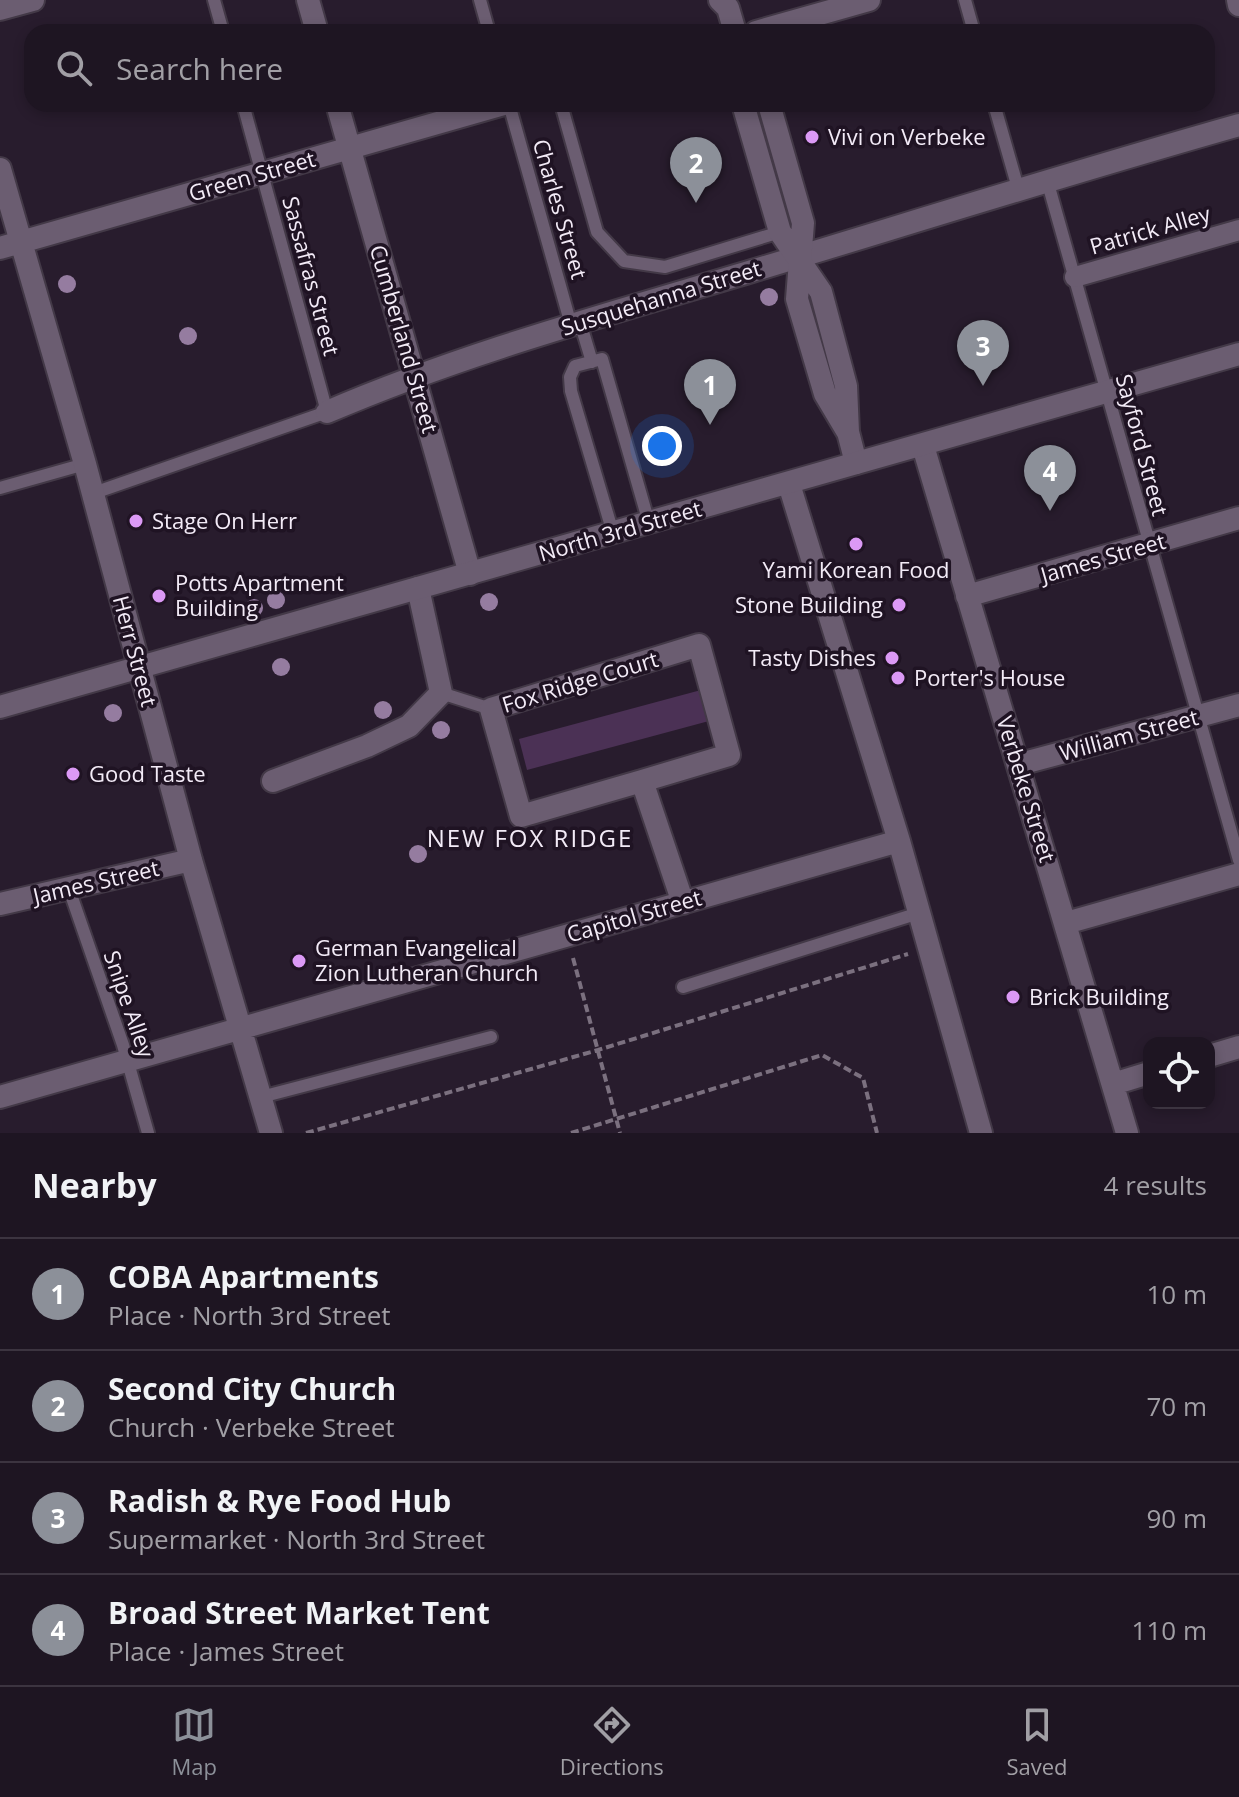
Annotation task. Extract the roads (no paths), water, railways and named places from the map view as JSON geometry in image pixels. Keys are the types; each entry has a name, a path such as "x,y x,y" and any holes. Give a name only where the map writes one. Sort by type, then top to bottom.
{"street":[{"path":"0,9 33,0"},
{"path":"308,0 315,24"},
{"path":"784,24 869,0"},
{"path":"726,3 733,24"},
{"name":"Cumberland Street","path":"339,112 470,574"},
{"name":"Green Street","path":"10,245 478,112"},
{"path":"745,112 780,232 821,292 846,386 848,432 856,463"},
{"path":"771,112 803,223 798,257"},
{"name":"Susquehanna Street","path":"327,412 414,376 576,324 1018,188 1239,125"},
{"name":"Herr Street","path":"0,169 10,245 85,464 191,860 271,1133"},
{"name":"Patrick Alley","path":"1075,277 1239,230"},
{"name":"North 3rd Street","path":"0,707 1239,354"},
{"name":"Verbeke Street","path":"923,446 1020,764 1127,1133"},
{"path":"789,484 899,841 981,1133"},
{"name":"James Street","path":"967,596 1239,518"},
{"path":"273,781 367,746 409,726 441,693 418,588"},
{"name":"Fox Ridge Court","path":"699,645 729,755 642,781 521,816 491,709 699,645"},
{"name":"William Street","path":"1020,764 1239,705"},
{"path":"642,781 683,903"},
{"name":"Capitol Street","path":"0,1097 899,841"},
{"name":"James Street","path":"0,904 191,860"},
{"path":"1066,923 1239,874"},
{"path":"1215,1054 1239,1047"},
{"path":"1113,1084 1143,1075"}],"lane":[{"path":"214,0 221,24"},
{"path":"480,0 487,24"},
{"path":"965,0 972,24"},
{"name":"Sassafras Street","path":"245,112 327,412"},
{"name":"Charles Street","path":"509,112 576,324 592,362 602,359 649,523"},
{"path":"563,112 597,232 624,261 665,267 780,232"},
{"path":"996,112 1018,188"},
{"name":"Sayford Street","path":"1047,180 1239,860"},
{"path":"592,362 575,366 570,377 571,391 613,533"},
{"name":"Susquehanna Street","path":"91,494 327,412"},
{"path":"0,488 85,464"},
{"path":"441,693 491,709"},
{"name":"Snipe Alley","path":"69,889 128,1062 148,1133"},
{"path":"683,987 919,913"},
{"path":"261,1097 491,1037"}],"place":[{"name":"Vivi on Verbeke","path":"812,137"},
{"name":"Second City Church","path":"696,203"},
{"name":"Radish & Rye Food Hub","path":"983,386"},
{"name":"COBA Apartments","path":"710,425"},
{"name":"Broad Street Market Tent","path":"1050,511"},
{"name":"Stage On Herr","path":"136,521"},
{"name":"Yami Korean Food","path":"856,544"},
{"name":"Potts Apartment Building","path":"159,596"},
{"name":"Stone Building","path":"899,605"},
{"name":"Tasty Dishes","path":"892,658"},
{"name":"Porter's House","path":"898,678"},
{"name":"Good Taste","path":"73,774"},
{"name":"German Evangelical Zion Lutheran Church","path":"299,961"},
{"name":"Brick Building","path":"1013,997"}],"district":[{"name":"NEW FOX RIDGE","path":"530,839"}]}
